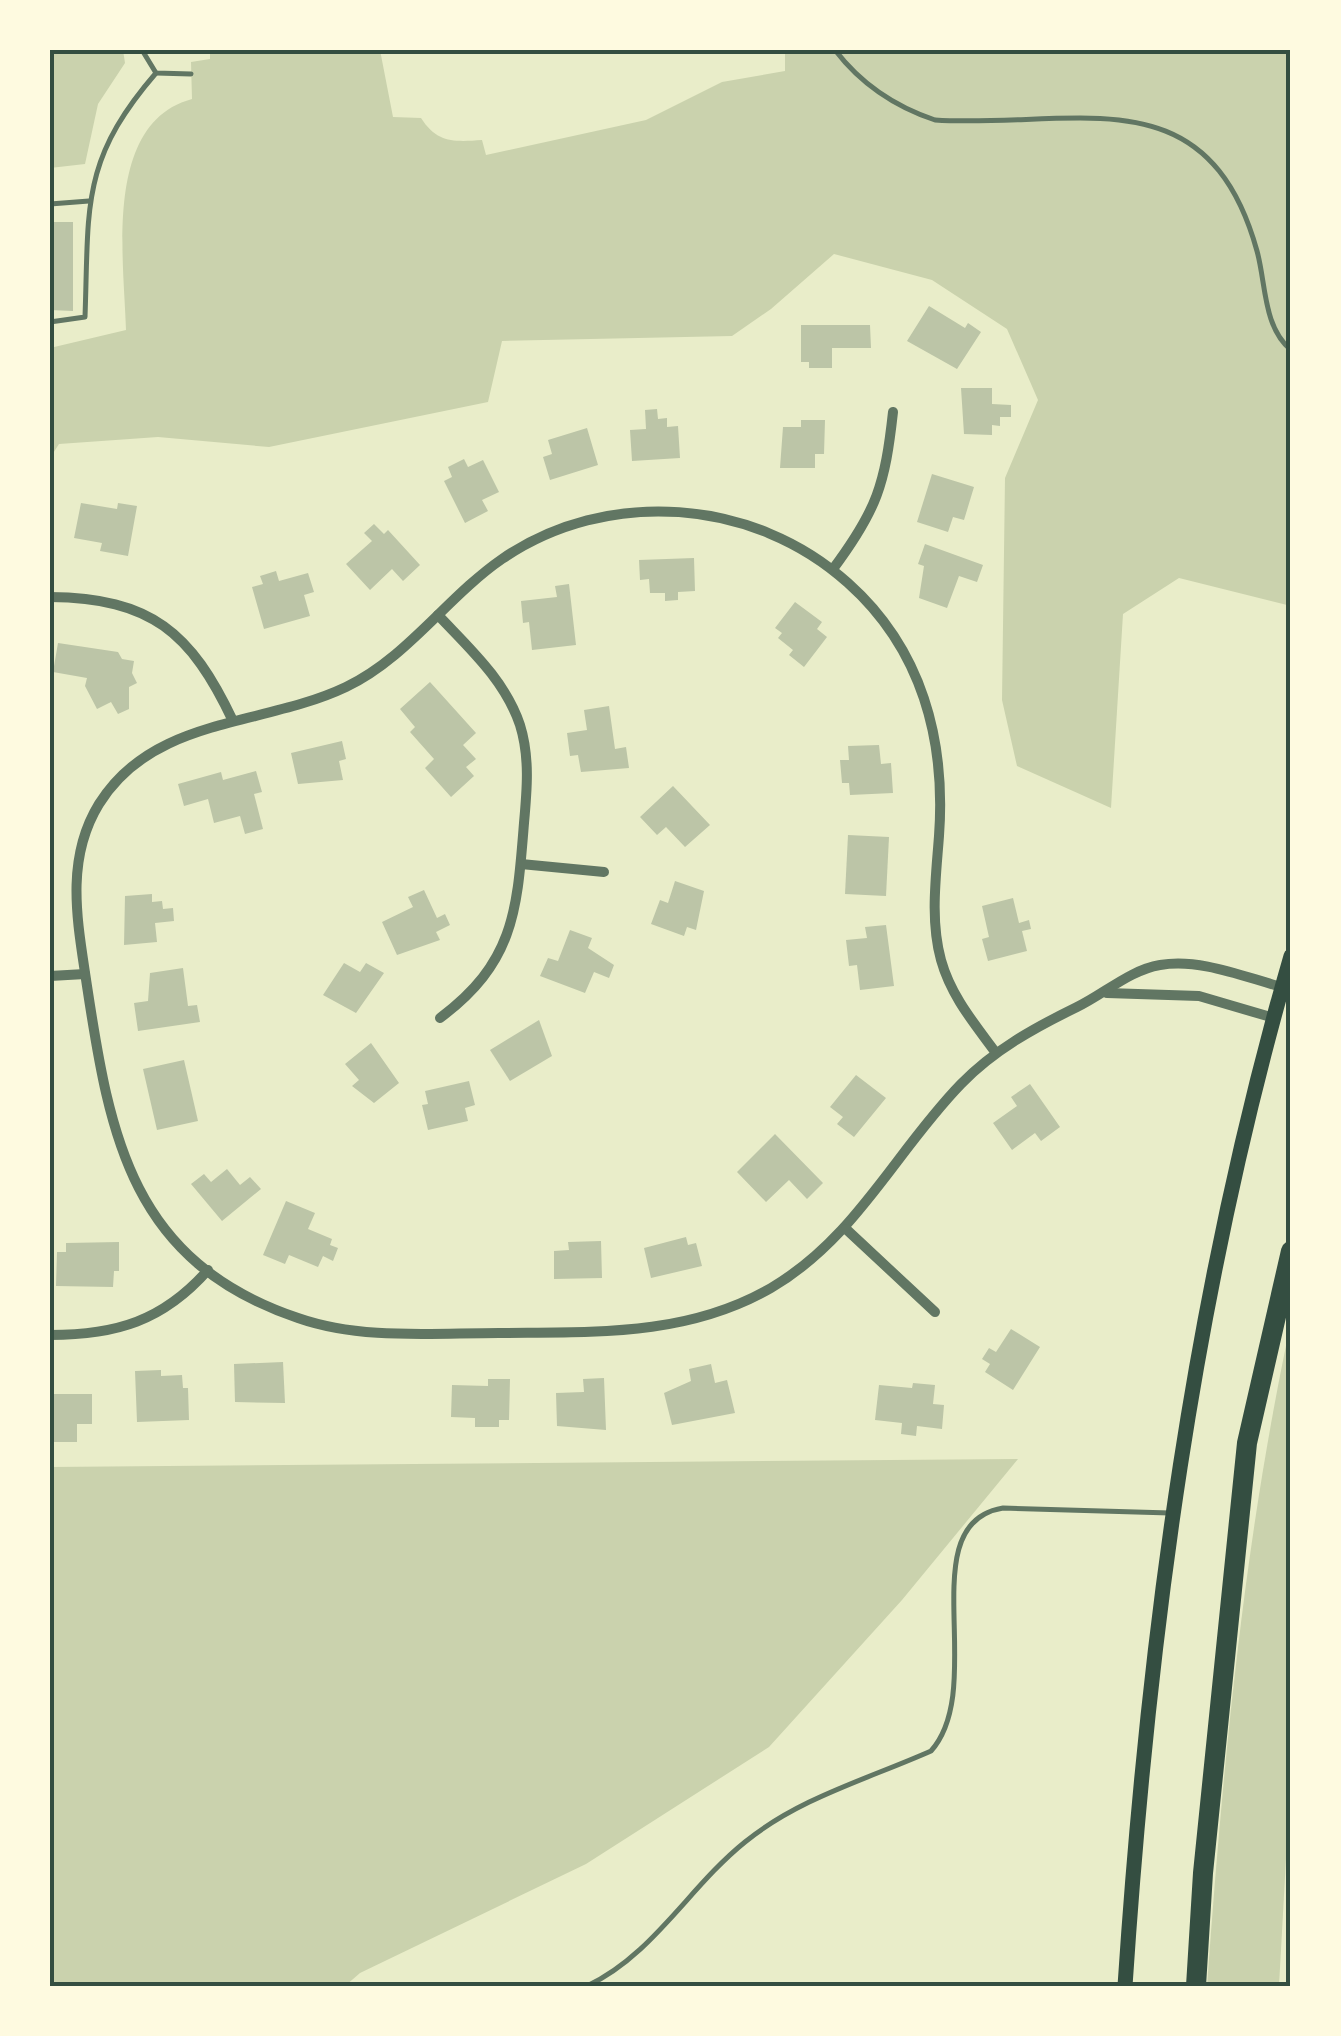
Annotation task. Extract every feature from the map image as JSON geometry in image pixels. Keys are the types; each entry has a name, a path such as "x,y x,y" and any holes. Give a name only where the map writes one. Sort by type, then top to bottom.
{"highway":[{"path":"1196,1986 1203,1873 1247,1443 1291,1251"}],"main road":[{"path":"1125,1986 1147,1703 1172,1513 1215,1272 1291,956"}],"street":[{"path":"833,570 876,504 885,477 893,412"},
{"path":"996,1053 959,1003 938,953 934,904 941,768 927,705 900,643 868,602 833,570 775,535 729,519 685,512 617,514 567,527 524,546 499,561 358,681 318,698 158,747 118,779 100,802 84,836 75,876 104,1101 129,1172 165,1227 208,1270 268,1307 330,1327 370,1333 630,1332 690,1321 736,1306 796,1272 846,1229 938,1110 996,1053 1034,1028 1158,965 1207,968 1282,988"},
{"path":"50,597 106,600 159,621 196,654 233,721"},
{"path":"438,615 493,675 519,723 528,774 518,900 500,955 484,979 440,1018"},
{"path":"521,864 604,872"},
{"path":"50,976 85,974"},
{"path":"1106,992 1199,996 1274,1018"},
{"path":"846,1229 935,1312"},
{"path":"50,1335 93,1335 146,1321 172,1306 208,1270"}],"lane":[{"path":"142,50 156,73"},
{"path":"835,50 856,78 907,111 935,120 1136,118 1169,130 1214,166 1245,210 1266,307 1283,344 1291,350"},
{"path":"156,73 191,74"},
{"path":"50,322 86,317 90,201 101,152 120,114 156,73"},
{"path":"50,204 90,201"},
{"path":"587,1986 610,1975 644,1947 746,1841 825,1793 931,1751 943,1738 954,1708 956,1555 964,1527 978,1514 1003,1508 1172,1513"}],"green space":[{"path":"50,50 123,50 125,63 98,104 85,164 50,168"},
{"path":"210,50 380,50 393,117 421,118 433,132 447,139 482,140 486,155 646,120 722,82 785,71 785,54 814,50 1291,50 1291,606 1179,578 1123,614 1111,808 1017,766 1002,700 1005,478 1038,400 1007,329 932,280 834,254 771,309 732,336 502,341 488,402 269,447 158,437 59,444 50,458 50,348 126,330 123,232 131,164 144,135 164,113 192,99 191,62 210,59"},
{"path":"1291,1322 1291,1768 1279,1986 1207,1986 1237,1653 1260,1487"},
{"path":"1018,1459 902,1600 769,1747 586,1864 360,1973 345,1986 50,1986 50,1467"}],"building":[{"path":"50,222 73,222 73,311 50,310"},
{"path":"929,306 965,328 968,323 981,332 957,369 907,341"},
{"path":"801,325 870,325 871,348 832,348 832,368 809,368 809,362 801,362"},
{"path":"961,388 992,388 992,404 1011,405 1011,417 1000,417 1000,426 992,425 992,435 964,434"},
{"path":"657,409 658,419 667,418 667,427 678,426 680,458 632,461 630,430 646,429 645,410"},
{"path":"801,420 825,420 824,454 815,454 815,468 780,468 783,427 801,427"},
{"path":"587,428 598,465 550,480 543,457 552,454 548,440"},
{"path":"464,459 468,467 483,460 499,492 482,500 488,511 465,523 444,481 452,477 448,467"},
{"path":"932,474 974,487 964,520 953,517 948,532 917,522"},
{"path":"81,503 117,509 118,503 137,506 128,556 100,551 102,543 74,538"},
{"path":"374,524 384,534 388,530 420,565 403,581 392,569 370,590 346,564 372,541 364,533"},
{"path":"925,544 983,565 977,582 959,576 947,608 919,598 924,566 918,564"},
{"path":"694,558 695,591 678,592 678,600 665,601 665,593 650,593 649,579 640,580 639,560"},
{"path":"276,571 279,581 308,573 314,592 304,595 310,616 264,629 252,587 263,584 260,576"},
{"path":"569,584 576,645 532,650 529,622 523,623 521,601 557,597 555,586"},
{"path":"795,602 822,622 817,629 827,637 804,667 789,655 793,650 778,638 782,633 775,628"},
{"path":"58,643 118,652 122,659 134,661 132,673 137,683 129,687 129,709 118,714 111,702 97,709 85,686 87,678 53,672"},
{"path":"430,682 476,733 463,745 476,759 466,767 474,776 451,797 425,768 434,759 410,732 415,727 400,709"},
{"path":"609,706 615,749 626,747 629,768 581,772 578,755 570,756 567,733 587,730 584,710"},
{"path":"342,741 346,759 339,761 343,780 298,784 291,753"},
{"path":"879,745 881,764 891,763 893,793 850,795 849,783 842,783 840,760 849,760 848,746"},
{"path":"256,771 262,792 254,794 263,829 245,834 240,816 214,823 208,799 184,806 178,784 221,772 223,780"},
{"path":"673,786 710,825 685,847 666,827 657,835 640,817"},
{"path":"848,835 889,837 886,896 845,894"},
{"path":"675,881 704,891 696,930 687,927 684,936 651,924 660,900 668,903"},
{"path":"424,890 437,918 445,914 450,925 436,932 440,940 397,955 382,922 413,907 408,897"},
{"path":"152,894 152,902 162,901 163,909 173,908 174,921 155,923 157,942 124,945 125,896"},
{"path":"1013,898 1019,923 1029,920 1031,929 1022,931 1027,951 988,961 982,939 989,937 982,906"},
{"path":"886,925 894,986 860,990 857,965 849,966 846,940 867,938 865,927"},
{"path":"570,930 592,938 588,948 614,965 609,978 594,972 585,993 540,976 548,958 558,961"},
{"path":"344,963 360,972 366,963 384,973 356,1013 323,995"},
{"path":"183,968 188,1006 197,1005 200,1022 138,1031 134,1003 148,1001 150,973"},
{"path":"539,1020 552,1056 510,1081 490,1050"},
{"path":"371,1043 399,1083 374,1103 352,1086 359,1080 345,1064"},
{"path":"184,1060 198,1121 157,1130 143,1069"},
{"path":"856,1075 886,1098 854,1137 837,1124 843,1117 830,1107"},
{"path":"469,1081 475,1105 465,1108 468,1121 428,1130 422,1105 428,1104 425,1091"},
{"path":"1030,1084 1060,1127 1041,1141 1035,1133 1012,1150 993,1123 1017,1106 1011,1097"},
{"path":"775,1134 823,1183 807,1199 789,1180 766,1202 737,1172"},
{"path":"227,1169 240,1185 250,1177 261,1189 222,1221 191,1184 204,1174 211,1182"},
{"path":"286,1201 315,1213 308,1229 332,1239 330,1245 338,1248 333,1261 323,1256 318,1267 289,1255 285,1264 263,1255"},
{"path":"686,1237 688,1245 696,1243 702,1266 651,1278 644,1248"},
{"path":"601,1241 602,1278 554,1279 554,1251 569,1250 568,1242"},
{"path":"119,1242 119,1271 114,1271 113,1287 56,1286 57,1252 66,1252 66,1243"},
{"path":"1011,1329 1040,1347 1013,1390 985,1372 990,1364 982,1359 989,1348 996,1352"},
{"path":"283,1362 285,1403 235,1402 234,1364"},
{"path":"711,1364 715,1383 727,1380 735,1413 672,1425 664,1393 691,1381 689,1369"},
{"path":"161,1370 161,1376 182,1375 183,1388 188,1388 189,1420 137,1422 135,1371"},
{"path":"604,1378 606,1430 557,1426 556,1393 584,1392 583,1379"},
{"path":"488,1379 510,1379 509,1420 499,1420 499,1427 475,1427 475,1418 451,1417 452,1385 488,1386"},
{"path":"913,1383 935,1385 933,1404 944,1405 942,1429 917,1426 916,1436 901,1434 902,1423 875,1420 879,1385 912,1388"},
{"path":"50,1394 92,1394 92,1424 77,1424 77,1442 50,1442"}]}
